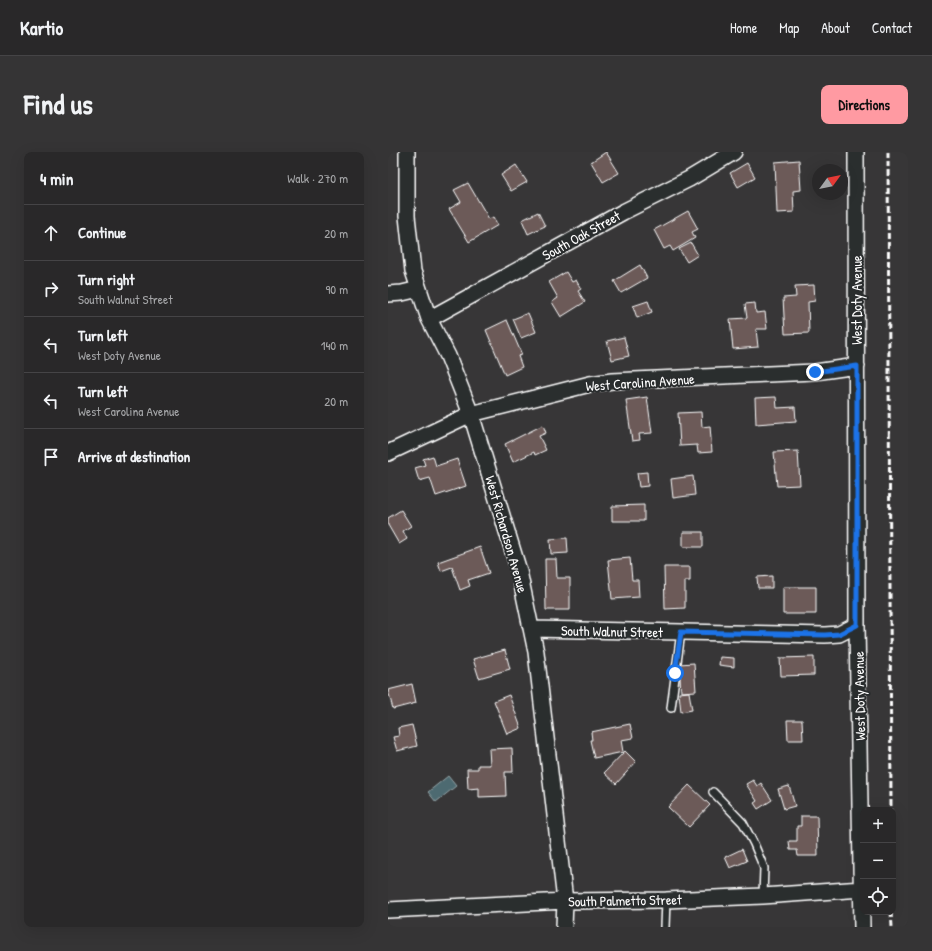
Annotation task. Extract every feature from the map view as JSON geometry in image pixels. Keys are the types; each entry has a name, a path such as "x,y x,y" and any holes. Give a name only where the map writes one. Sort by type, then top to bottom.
{"street":[{"name":"West Richardson Avenue","path":"407,152 408,230 414,270 429,319 448,356 471,414 519,571 532,629 536,652 564,901 564,927"},
{"name":"South Oak Street","path":"429,319 623,212 689,179 734,152"},
{"name":"West Doty Avenue","path":"856,152 857,625 862,879"},
{"path":"388,294 402,294 419,289"},
{"name":"West Carolina Avenue","path":"388,453 471,414 582,386 604,382 815,372 857,366"},
{"name":"South Walnut Street","path":"532,629 825,635 839,634 857,625"},
{"name":"South Palmetto Street","path":"388,910 564,901 666,900 763,896 860,889"},
{"name":"West Doty Avenue","path":"862,915 862,927"}],"lane":[{"path":"671,708 681,632"},
{"path":"713,792 743,823 754,844 764,868 763,896"},
{"path":"665,927 666,900"}],"water":[{"path":"448,776 456,786 436,802 428,792"}],"building":[{"path":"606,152 619,173 603,182 591,162"},
{"path":"799,160 801,190 793,191 794,212 777,213 775,162"},
{"path":"747,163 755,177 738,187 730,173"},
{"path":"516,165 527,182 511,191 501,175"},
{"path":"468,183 489,219 493,217 498,225 469,242 449,209 461,202 454,190"},
{"path":"688,211 698,229 692,232 695,238 673,251 670,246 664,249 654,230"},
{"path":"538,212 545,226 528,234 522,220"},
{"path":"691,243 698,255 687,262 679,249"},
{"path":"640,265 647,278 621,293 614,281"},
{"path":"566,272 572,282 576,280 581,289 578,291 585,302 561,317 552,302 558,298 549,282"},
{"path":"814,285 815,301 808,302 809,333 785,334 783,298 796,297 795,286"},
{"path":"648,301 652,312 637,318 633,306"},
{"path":"755,303 756,313 765,312 767,329 756,329 758,347 733,349 730,319 747,318 745,304"},
{"path":"528,313 536,332 521,338 513,319"},
{"path":"507,320 522,355 518,356 522,367 505,375 486,330"},
{"path":"624,337 629,356 612,360 607,341"},
{"path":"647,397 652,433 639,434 640,440 632,441 626,400"},
{"path":"776,397 777,408 795,407 796,421 756,424 755,398"},
{"path":"701,412 702,427 710,426 712,452 698,453 697,445 680,446 678,413"},
{"path":"543,425 546,433 539,436 546,450 535,455 534,452 513,462 505,444"},
{"path":"798,451 800,485 777,486 774,452"},
{"path":"433,456 436,466 457,459 466,486 436,496 430,478 419,481 415,468 425,465 423,459"},
{"path":"647,472 648,486 639,487 637,473"},
{"path":"693,476 695,495 673,498 671,479"},
{"path":"644,505 644,521 612,521 612,506"},
{"path":"401,510 411,526 403,531 407,539 399,544 388,525 388,518"},
{"path":"683,532 703,532 703,547 683,547"},
{"path":"567,538 568,553 551,554 550,539"},
{"path":"480,547 489,573 468,580 470,586 460,590 452,567 441,571 438,562"},
{"path":"630,558 632,580 638,580 639,597 612,599 608,560"},
{"path":"545,559 556,559 557,578 570,578 570,610 546,610"},
{"path":"664,567 690,567 690,581 685,581 685,608 665,609"},
{"path":"772,576 772,588 758,588 757,577"},
{"path":"783,587 816,587 816,614 783,614"},
{"path":"505,650 510,669 479,678 473,659"},
{"path":"720,657 734,658 734,667 719,665"},
{"path":"814,657 814,675 781,676 780,658"},
{"path":"694,663 696,691 681,692 679,664"},
{"path":"412,684 416,703 393,709 388,690"},
{"path":"689,692 692,710 681,712 679,693"},
{"path":"509,695 521,728 507,734 494,701"},
{"path":"787,720 802,720 803,740 788,740"},
{"path":"630,724 633,738 621,740 623,752 594,758 590,740 592,740 591,732"},
{"path":"412,725 417,746 397,751 393,737 399,736 398,728"},
{"path":"512,748 513,772 505,772 506,796 479,797 479,788 468,789 467,769 478,769 478,765 490,765 489,749"},
{"path":"625,751 636,762 616,784 604,773"},
{"path":"753,780 757,786 761,783 772,800 758,809 754,803 757,801 746,784"},
{"path":"689,785 710,805 689,827 668,807"},
{"path":"789,786 795,806 784,809 778,789"},
{"path":"801,816 817,816 818,856 798,856 797,850 790,850 789,841 797,841 797,826 801,826"},
{"path":"742,849 747,861 730,868 725,857"}],"railway":[{"path":"888,152 891,807"},
{"path":"891,915 892,927"}],"route":[{"path":"675,673 681,632 825,635 839,634 852,629 857,625 857,366 815,372"}]}
